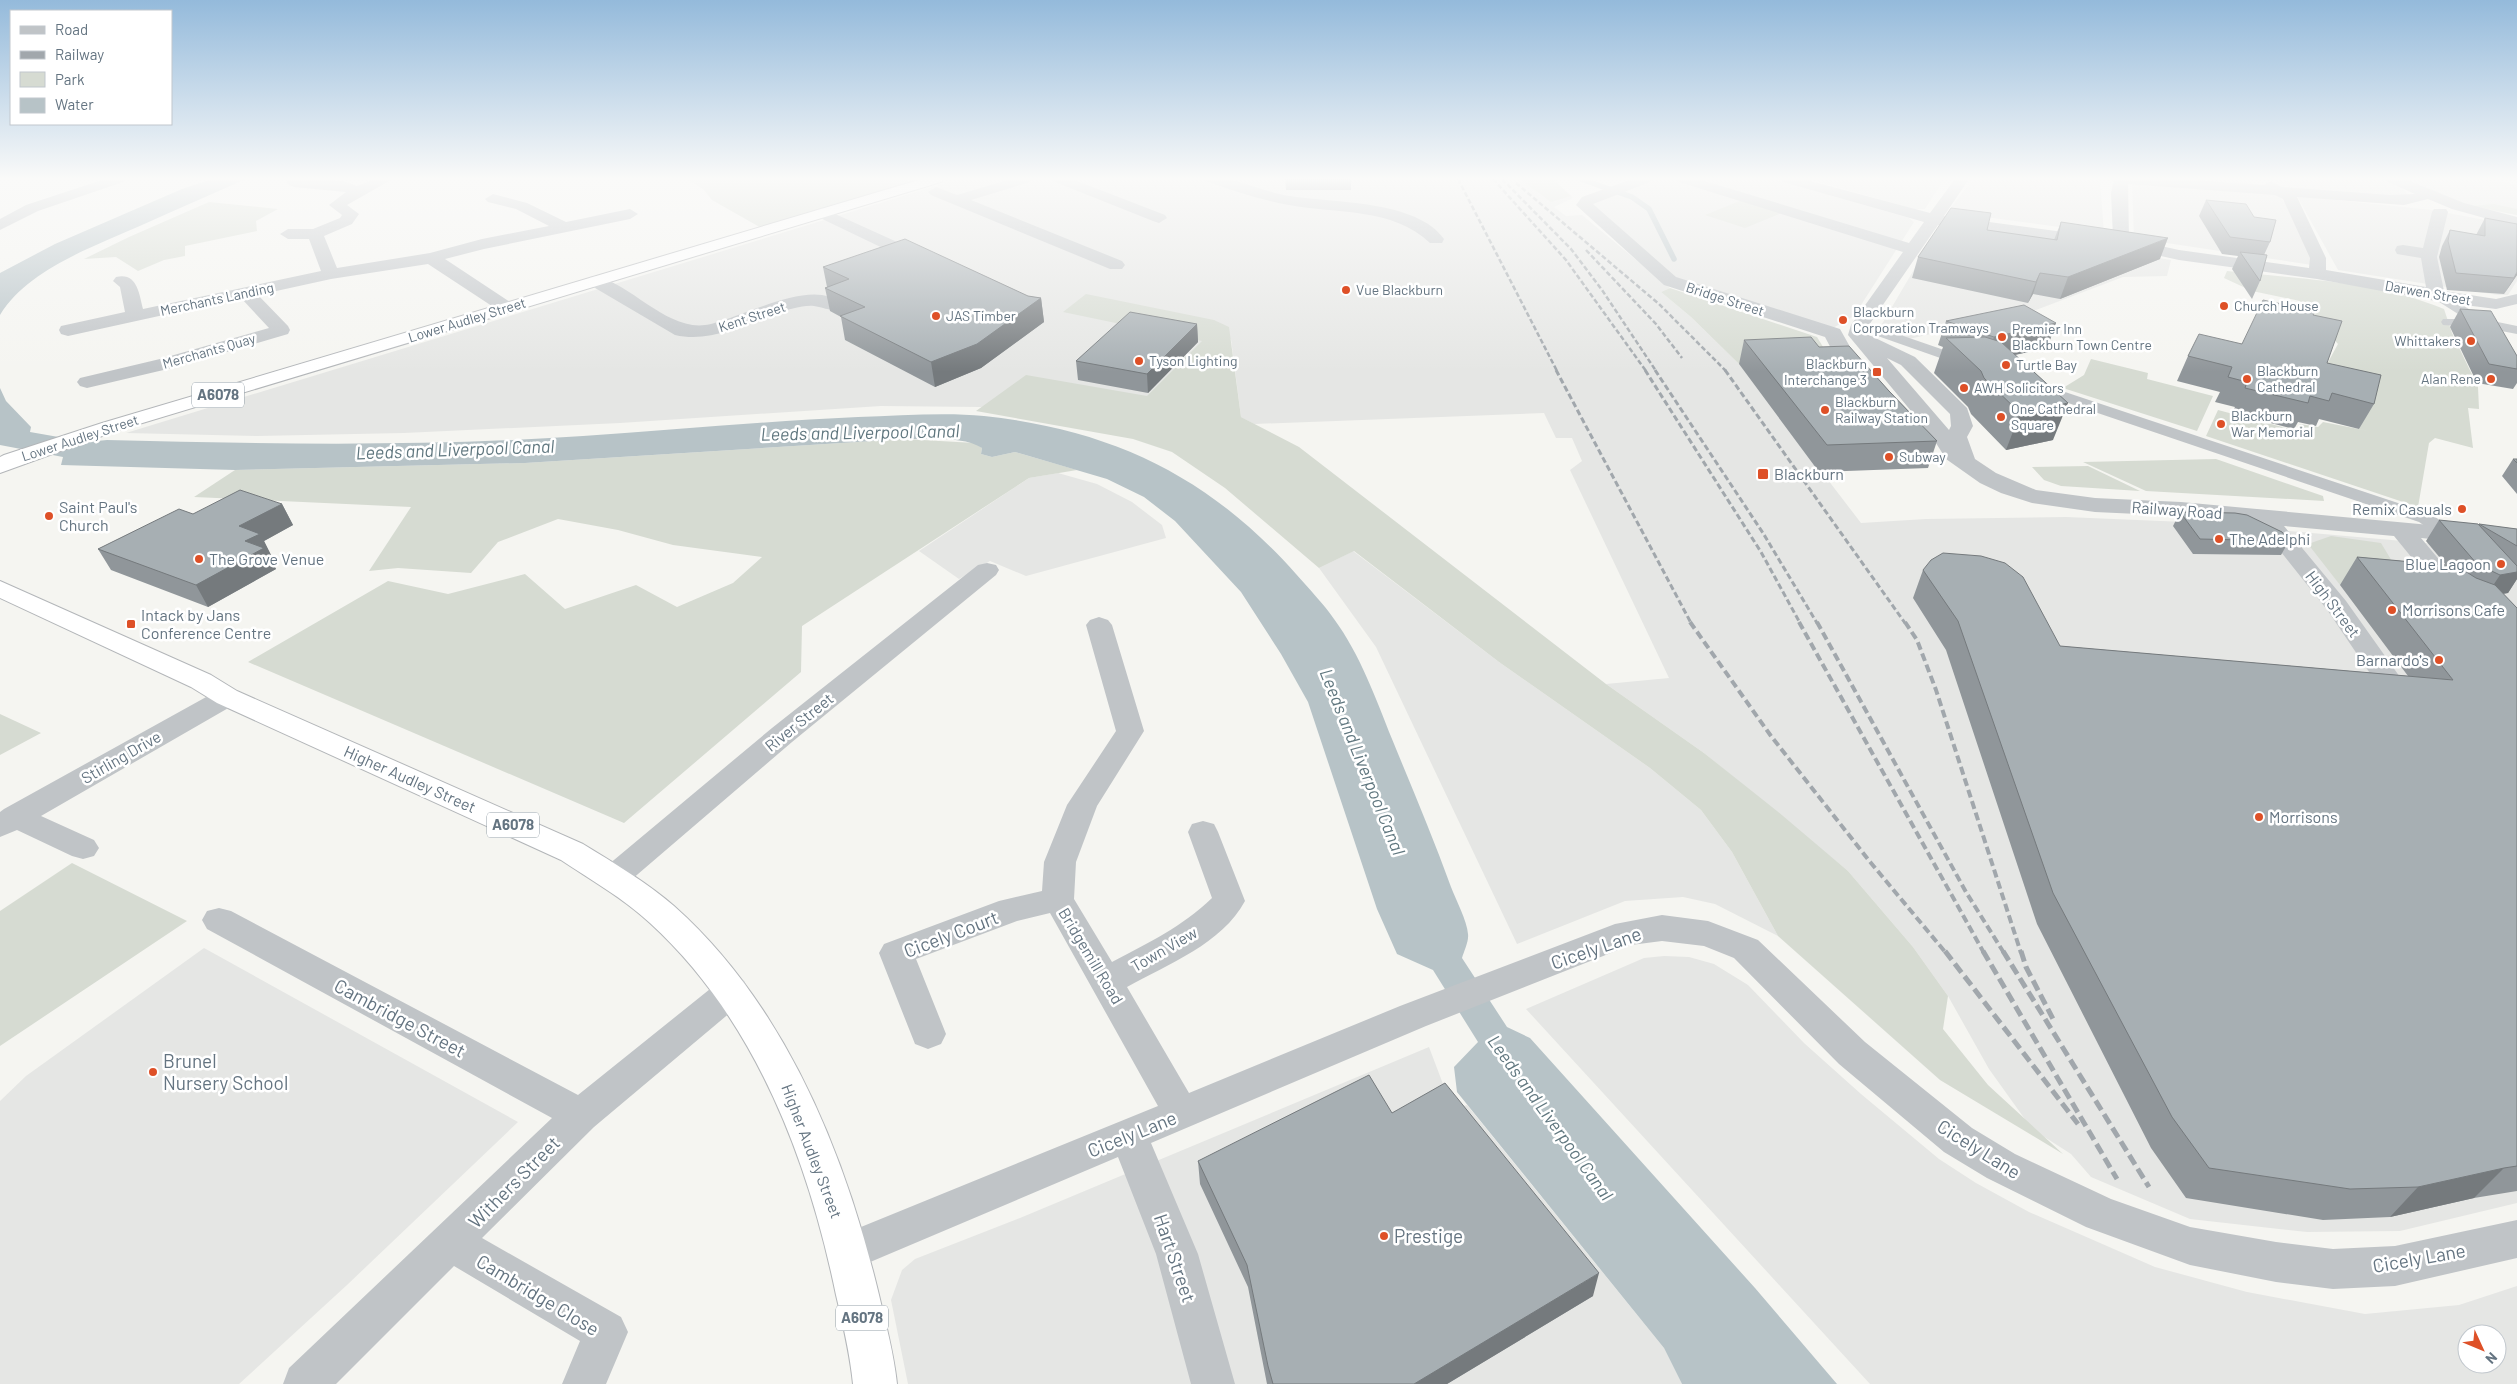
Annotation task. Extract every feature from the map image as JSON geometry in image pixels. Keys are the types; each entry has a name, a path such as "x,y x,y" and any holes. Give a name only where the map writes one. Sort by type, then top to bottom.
{"highway":[{"name":"Lower Audley Street","path":"6,463 108,427 720,244"},
{"name":"Higher Audley Street","path":"0,589 201,681 227,697 572,852 613,878 672,924 732,992 781,1072 801,1111 849,1252 875,1384"}],"street":[{"path":"319,244 331,274"},
{"name":"Merchants Landing","path":"68,330 331,274 430,258 484,244"},
{"path":"887,244 938,268"},
{"path":"1063,244 1116,265"},
{"name":"Bridge Street","path":"1628,244 1670,281 1833,333 1845,356 1875,392"},
{"path":"1895,244 1912,249"},
{"path":"1916,244 1858,330 1986,369"},
{"name":"Darwen Street","path":"2126,244 2146,250 2317,274 2479,303 2513,301"},
{"path":"2311,244 2318,258 2317,274"},
{"path":"2432,244 2429,254 2438,296 2486,324"},
{"path":"2404,250 2429,254"},
{"path":"430,258 508,308"},
{"path":"122,281 128,284 136,315"},
{"name":"Kent Street","path":"596,281 682,331 708,331 791,304 814,300 830,305"},
{"name":"Merchants Quay","path":"87,382 136,363 281,330 246,293"},
{"path":"2479,303 2486,324"},
{"path":"2448,322 2486,324 2517,330"},
{"name":"Railway Road","path":"1858,330 1940,432 1954,454 1988,478 2008,488 2032,496 2096,505 2181,509 2517,540"},
{"path":"2013,378 2340,491 2425,518 2449,533"},
{"path":"1930,454 1966,479 2011,498 2034,502 2096,505"},
{"name":"High Street","path":"2265,517 2337,606 2398,694"},
{"path":"2402,530 2453,592 2467,600 2517,618"},
{"name":"River Street","path":"613,878 782,735 987,570"},
{"name":"Bridgemill Road","path":"1099,625 1130,731 1082,805 1060,862 1058,899 1081,943 1107,981 1182,1114"},
{"name":"Stirling Drive","path":"8,822 227,697"},
{"name":"Stirling Drive","path":"8,822 82,848"},
{"name":"Town View","path":"1107,981 1182,941 1204,926 1229,901 1203,832"},
{"name":"Cicely Court","path":"928,1034 896,953 1011,910 1058,899"},
{"name":"Cambridge Street","path":"219,920 582,1115"},
{"name":"Cicely Lane","path":"849,1252 1414,1016 1627,933 1662,928 1708,934 1746,948 1852,1053 1958,1140 2001,1166 2100,1214 2190,1246 2266,1260 2333,1269 2396,1266 2517,1239"},
{"name":"Withers Street","path":"305,1384 582,1115 732,992"},
{"name":"Hart Street","path":"1128,1135 1177,1254 1214,1384"},
{"name":"Cambridge Close","path":"452,1243 606,1332 584,1384"}],"shaded area":[{"path":"747,244 1616,244 1670,288 1661,292 1691,317 1739,364 1861,523 1926,519 2066,517 2185,522 2517,551 2517,1203 2400,1231 2307,1232 2190,1219 2091,1177 2071,1154 2032,1129 1989,1069 1948,996 1913,947 1848,871 1704,753 1606,684 1669,678 1570,470 1582,461 1572,438 1556,438 1544,413 1254,424 1241,417 1231,339 1148,396 980,407 881,406 620,423 404,433 257,436 126,433"},
{"path":"1636,244 1900,244 1854,316 1831,329 1680,281"},
{"path":"1929,244 2071,244 2171,260 2167,276 2123,277 2036,310 1909,339 1879,329"},
{"path":"2171,244 2308,244 2312,265"},
{"path":"2323,244 2517,244 2517,281 2508,295 2338,270"},
{"path":"1058,473 1097,484 1132,502 1162,525 1166,538 1026,576 990,561 959,579 919,551 1029,478"},
{"path":"1353,551 1499,662 1650,768 1701,810 1732,852 1778,936 1715,904 1683,897 1625,901 1517,944 1376,647 1319,568"},
{"path":"204,948 518,1122 347,1285 239,1384 0,1384 0,1101 26,1076"},
{"path":"1664,956 1689,957 1714,964 1748,985 1804,1043 1861,1094 1939,1159 1976,1183 2029,1212 2155,1267 2247,1292 2365,1314 2459,1305 2517,1286 2517,1384 1870,1384 1526,1009 1644,958"},
{"path":"1429,1047 1443,1084 1457,1108 1467,1105 1664,1348 1682,1384 908,1384 891,1300 902,1270 915,1259 1020,1218"}],"green space":[{"path":"116,244 197,244 185,246 185,256 164,260 138,271 116,257 84,259"},
{"path":"2227,271 2337,282 2392,292 2444,309 2452,333 2478,387 2479,409 2468,408 2473,448 2435,438 2429,443 2418,507 2206,436 2218,410 2297,431 2300,424 2318,427 2323,422 2374,432 2359,429 2371,402 2314,388 2338,344 2300,301 2252,291 2224,278"},
{"path":"1670,288 1817,337 1831,360 1739,364 1691,317 1661,292"},
{"path":"1086,294 1214,320 1229,327 1241,417 1299,447 1606,684 1704,753 1848,871 1913,947 1948,996 1943,1029 1988,1085 2063,1154 1940,1080 1778,936 1732,852 1701,810 1650,768 1499,662 1354,551 1319,568 1225,488 1172,452 1133,439 976,411 1026,375 1147,396 1202,341 1063,312"},
{"path":"2091,359 2148,373 2147,379 2213,396 2197,431 2063,388 2084,375"},
{"path":"905,439 975,443 982,448 981,454 992,457 1015,452 1077,470 1029,478 802,626 801,672 624,823 248,662 388,581 448,594 525,574 565,609 636,585 677,607 733,583 762,557 673,545 618,530 558,519 498,542 471,573 398,568 369,571 411,507 194,497 235,470 525,463"},
{"path":"2216,459 2323,496 2324,501 2146,491 2083,462"},
{"path":"2088,466 2140,491 2061,486 2044,480 2032,467"},
{"path":"2331,536 2381,543 2410,591 2340,585 2308,544"},
{"path":"0,714 41,733 0,755"},
{"path":"72,863 187,921 0,1046 0,911"}],"water":[{"path":"55,244 99,244 64,261 27,284 0,315 0,273"},
{"name":"Leeds and Liverpool Canal","path":"0,388 6,401 31,427 30,432 87,442 107,440 285,443 464,442 583,436 824,419 953,414 984,416 1031,423 1075,433 1117,447 1156,464 1194,485 1229,510 1263,540 1321,602 1352,647 1373,693 1464,917 1468,937 1462,958 1507,1027 1530,1038 1755,1288 1837,1384 1682,1384 1664,1348 1457,1092 1454,1067 1478,1042 1433,970 1397,954 1377,909 1308,702 1281,654 1241,592 1175,521 1144,497 1107,479 1029,456 1015,452 992,457 981,454 982,448 975,444 945,439 905,439 525,463 235,470 61,465 63,457 0,445"}],"building":[{"name":"JAS Timber","path":"892,244 915,244 1028,296 1041,298 977,344 931,362 840,316 865,307 825,288 849,279 823,267"},
{"path":"1927,244 2154,244 2068,277 2040,273 2036,282 1918,257"},
{"path":"2449,244 2517,244 2517,272 2514,278 2456,273"},
{"path":"2240,252 2267,255 2260,281"},
{"path":"2263,300 2315,311 2313,315 2342,321 2327,363 2381,375 2374,404 2332,393 2329,401 2310,396 2308,403 2245,388 2247,382 2228,377 2232,367 2188,356 2199,334 2242,344"},
{"path":"2024,305 2056,323 1994,337 1946,321"},
{"path":"2460,309 2491,311 2517,356 2517,369 2489,364"},
{"path":"1130,312 1197,324 1147,374 1076,361"},
{"path":"1811,337 1819,347 1849,346 1937,441 1827,445 1744,340"},
{"path":"1985,337 2001,342 2068,403 2020,413 1984,378 1981,371 1946,338"},
{"path":"240,490 282,504 239,526 260,534 245,541 264,548 196,585 98,549 179,509 193,514"},
{"path":"2180,512 2247,515 2282,532 2289,541 2200,539"},
{"path":"2439,520 2478,524 2517,566 2517,572 2500,575 2477,564"},
{"path":"2479,524 2517,529 2517,546"},
{"name":"Morrisons","path":"1943,553 1981,556 2005,563 2023,577 2060,646 2453,680 2357,557 2457,566 2476,578 2495,585 2517,608 2517,1166 2418,1187 2350,1189 2209,1168 2172,1117 2053,893 1958,621 1923,570 1931,560"},
{"name":"Prestige","path":"1369,1075 1392,1113 1445,1083 1599,1273 1414,1384 1273,1384 1247,1265 1198,1161"}],"waterway":[{"path":"1666,244 1674,259"}],"railway":[{"path":"1491,244 1557,371"},
{"path":"1551,244 1566,260 1646,371"},
{"path":"1566,244 1602,290 1656,371"},
{"path":"1588,244 1659,304 1725,370"},
{"path":"1586,250 1656,324 1682,358"},
{"path":"1556,370 1691,623"},
{"path":"1645,370 1761,552 1800,623"},
{"path":"1655,370 1763,533 1817,623"},
{"path":"1725,370 1905,623"},
{"path":"1690,622 1771,736 1871,863 1946,953"},
{"path":"1799,622 1984,953"},
{"path":"1817,622 1966,892 2004,953"},
{"path":"1905,622 1917,640 1936,690 2021,953"},
{"path":"1945,951 2078,1124"},
{"path":"1983,951 2117,1179"},
{"path":"2003,951 2149,1187"},
{"path":"2021,951 2026,967 2053,1019"}],"place":[{"name":"Vue Blackburn","path":"1346,290"},
{"name":"Church House","path":"2224,306"},
{"name":"JAS Timber","path":"936,316"},
{"name":"Blackburn Corporation Tramways","path":"1843,320"},
{"name":"Premier Inn Blackburn Town Centre","path":"2002,337"},
{"name":"Whittakers","path":"2471,341"},
{"name":"Tyson Lighting","path":"1139,361"},
{"name":"Turtle Bay","path":"2006,365"},
{"name":"Blackburn Interchange 3","path":"1877,372"},
{"name":"Blackburn Cathedral","path":"2247,379"},
{"name":"Alan Rene","path":"2491,379"},
{"name":"AWH Solicitors","path":"1964,388"},
{"name":"Blackburn Railway Station","path":"1825,410"},
{"name":"One Cathedral Square","path":"2001,417"},
{"name":"Blackburn War Memorial","path":"2221,424"},
{"name":"Subway","path":"1889,457"},
{"name":"Blackburn","path":"1763,474"},
{"name":"Remix Casuals","path":"2462,509"},
{"name":"Saint Paul's Church","path":"49,516"},
{"name":"The Adelphi","path":"2219,539"},
{"name":"The Grove Venue","path":"199,559"},
{"name":"Blue Lagoon","path":"2501,564"},
{"name":"Morrisons Cafe","path":"2392,610"},
{"name":"Intack by Jans Conference Centre","path":"131,624"},
{"name":"Barnardo's","path":"2439,660"},
{"name":"Morrisons","path":"2259,817"},
{"name":"Brunel Nursery School","path":"153,1072"},
{"name":"Prestige","path":"1384,1236"}]}
